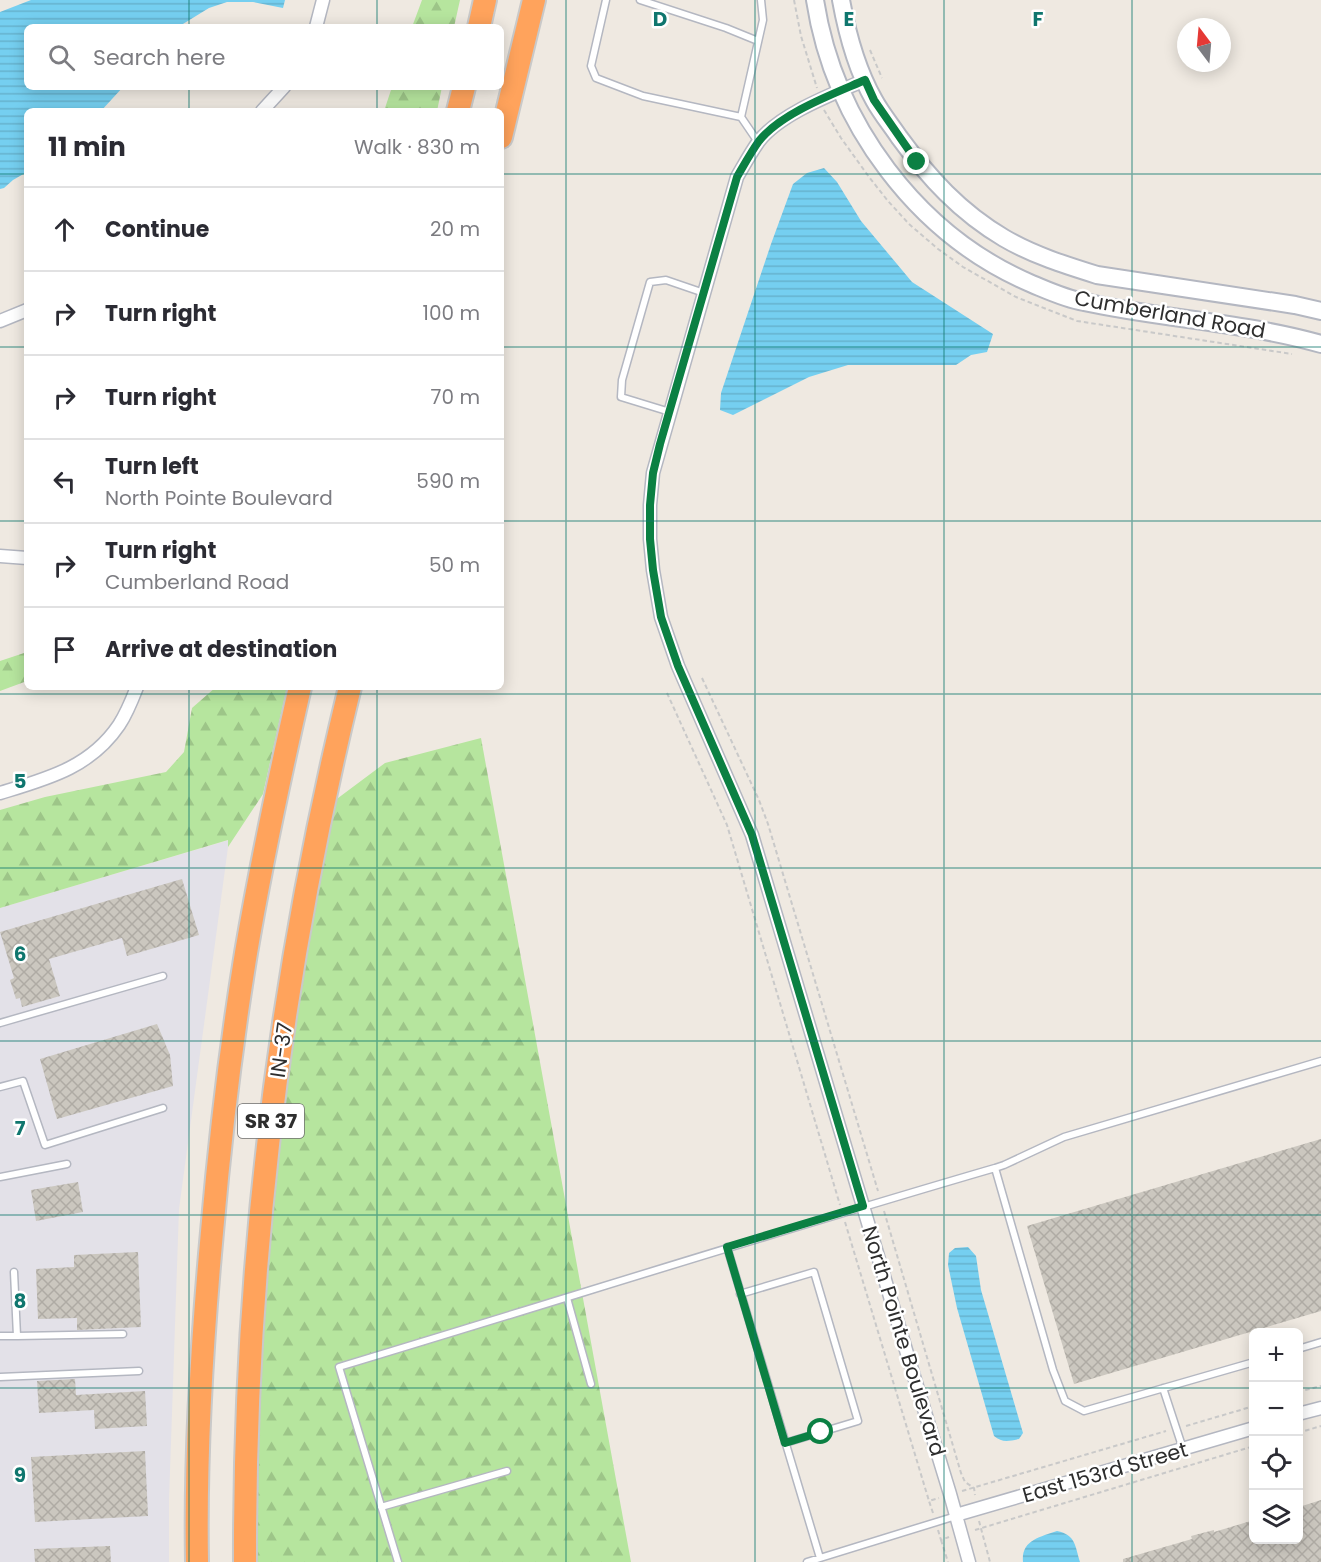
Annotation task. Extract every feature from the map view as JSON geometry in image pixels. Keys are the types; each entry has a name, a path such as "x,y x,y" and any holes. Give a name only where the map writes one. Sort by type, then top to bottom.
{"highway":[{"path":"479,24 485,0"},
{"path":"504,125 534,0"},
{"path":"459,108 463,90"},
{"name":"SR 37","path":"197,1562 203,1347 219,1155 246,954 299,690"},
{"name":"IN-37","path":"245,1562 247,1438 254,1311 270,1135 282,1035 305,895 349,690"}],"street":[{"path":"317,24 323,0"},
{"name":"Cumberland Road","path":"815,0 823,38 840,90 860,128 893,178 934,220 978,255 998,268 1051,292 1082,302 1272,332 1321,344"},
{"name":"Cumberland Road","path":"841,0 852,43 874,80 874,100 917,162 945,194 985,226 1034,253 1065,266 1097,275 1321,311"},
{"name":"North Pointe Boulevard","path":"874,80 840,90 776,124 758,142 737,177 653,473 650,539 661,617 678,666 752,835 969,1562"},
{"path":"265,108 281,90"},
{"path":"0,321 24,311"},
{"path":"0,556 24,558"},
{"path":"0,793 60,774 92,754 120,724 136,690"},
{"path":"1303,1413 1321,1408"},
{"name":"East 153rd Street","path":"956,1515 1249,1429"}],"lane":[{"path":"606,0 591,66 596,78 643,96 741,117 758,142"},
{"path":"640,0 758,41"},
{"path":"741,117 763,20 761,0"},
{"path":"670,412 621,397 622,380 650,282 666,280 704,293"},
{"path":"0,1023 163,976"},
{"path":"398,1562 339,1367 842,1212 1004,1165 1065,1137 1321,1061"},
{"path":"0,1087 23,1081 45,1144 164,1108"},
{"path":"0,1177 66,1164"},
{"path":"994,1168 1053,1370 1065,1401 1084,1411 1249,1363"},
{"path":"727,1247 820,1558"},
{"path":"14,1272 17,1336"},
{"path":"740,1294 814,1272 858,1421 785,1443"},
{"path":"567,1298 591,1384"},
{"path":"0,1336 123,1334"},
{"path":"1303,1348 1321,1342"},
{"path":"0,1377 139,1371"},
{"path":"1163,1388 1183,1449"},
{"path":"381,1507 507,1471"},
{"path":"807,1562 956,1515"}],"path":[{"path":"794,0 801,36 815,81"},
{"path":"867,42 874,80"},
{"path":"702,678 768,824 965,1482 974,1488 1249,1407"},
{"path":"667,693 731,836 928,1501"},
{"path":"1303,1391 1321,1386"},
{"path":"1303,1432 1321,1426"},
{"path":"990,1562 980,1528 1249,1447"},
{"path":"941,1540 948,1562"}],"shaded area":[{"path":"229,840 179,1209 169,1562 0,1562 0,908"}],"green space":[{"path":"422,0 460,0 455,24 413,24"},
{"path":"391,90 441,90 438,108 385,108"},
{"path":"24,653 24,682 0,691 0,661"},
{"path":"213,690 286,690 263,794 228,847 228,840 0,908 0,810 45,797 166,772 184,752 192,708"},
{"path":"481,738 631,1562 251,1562 261,1224 322,810 385,763"}],"water":[{"path":"31,0 285,0 283,8 253,2 227,2 209,8 183,24 24,24 24,90 120,90 104,108 24,108 24,174 0,189 0,12"},
{"path":"824,168 837,182 861,221 912,282 993,334 987,352 971,355 956,365 848,365 809,377 733,415 720,410 721,393 793,184 807,173"},
{"path":"968,1247 976,1256 981,1290 1023,1433 1019,1439 1003,1441 994,1436 957,1308 948,1265 949,1253 955,1248"},
{"path":"1057,1531 1071,1538 1076,1546 1080,1562 1023,1562 1023,1555 1028,1544"}],"building":[{"path":"182,879 199,935 127,956 122,938 49,959 60,996 22,1007 20,998 16,999 10,980 14,978 0,932"},
{"path":"157,1024 170,1055 173,1086 57,1119 40,1059"},
{"path":"1321,1139 1321,1311 1263,1328 1249,1328 1249,1332 1074,1384 1027,1226"},
{"path":"78,1182 83,1212 36,1221 31,1190"},
{"path":"138,1252 141,1327 77,1330 77,1318 38,1319 36,1269 74,1267 74,1255"},
{"path":"75,1379 76,1395 145,1391 147,1426 95,1429 94,1410 39,1413 37,1381"},
{"path":"145,1451 148,1516 35,1522 31,1457"},
{"path":"1321,1500 1321,1562 1123,1562 1123,1559 1192,1539 1191,1536 1249,1522 1249,1544 1303,1544 1303,1506"},
{"path":"110,1546 111,1562 35,1562 34,1549"}],"route":[{"path":"821,1432 785,1443 727,1247 863,1206 752,835 678,666 661,617 653,570 650,505 653,473 660,444 737,177 760,140 776,124 795,113 865,80 874,100 917,162"}]}
